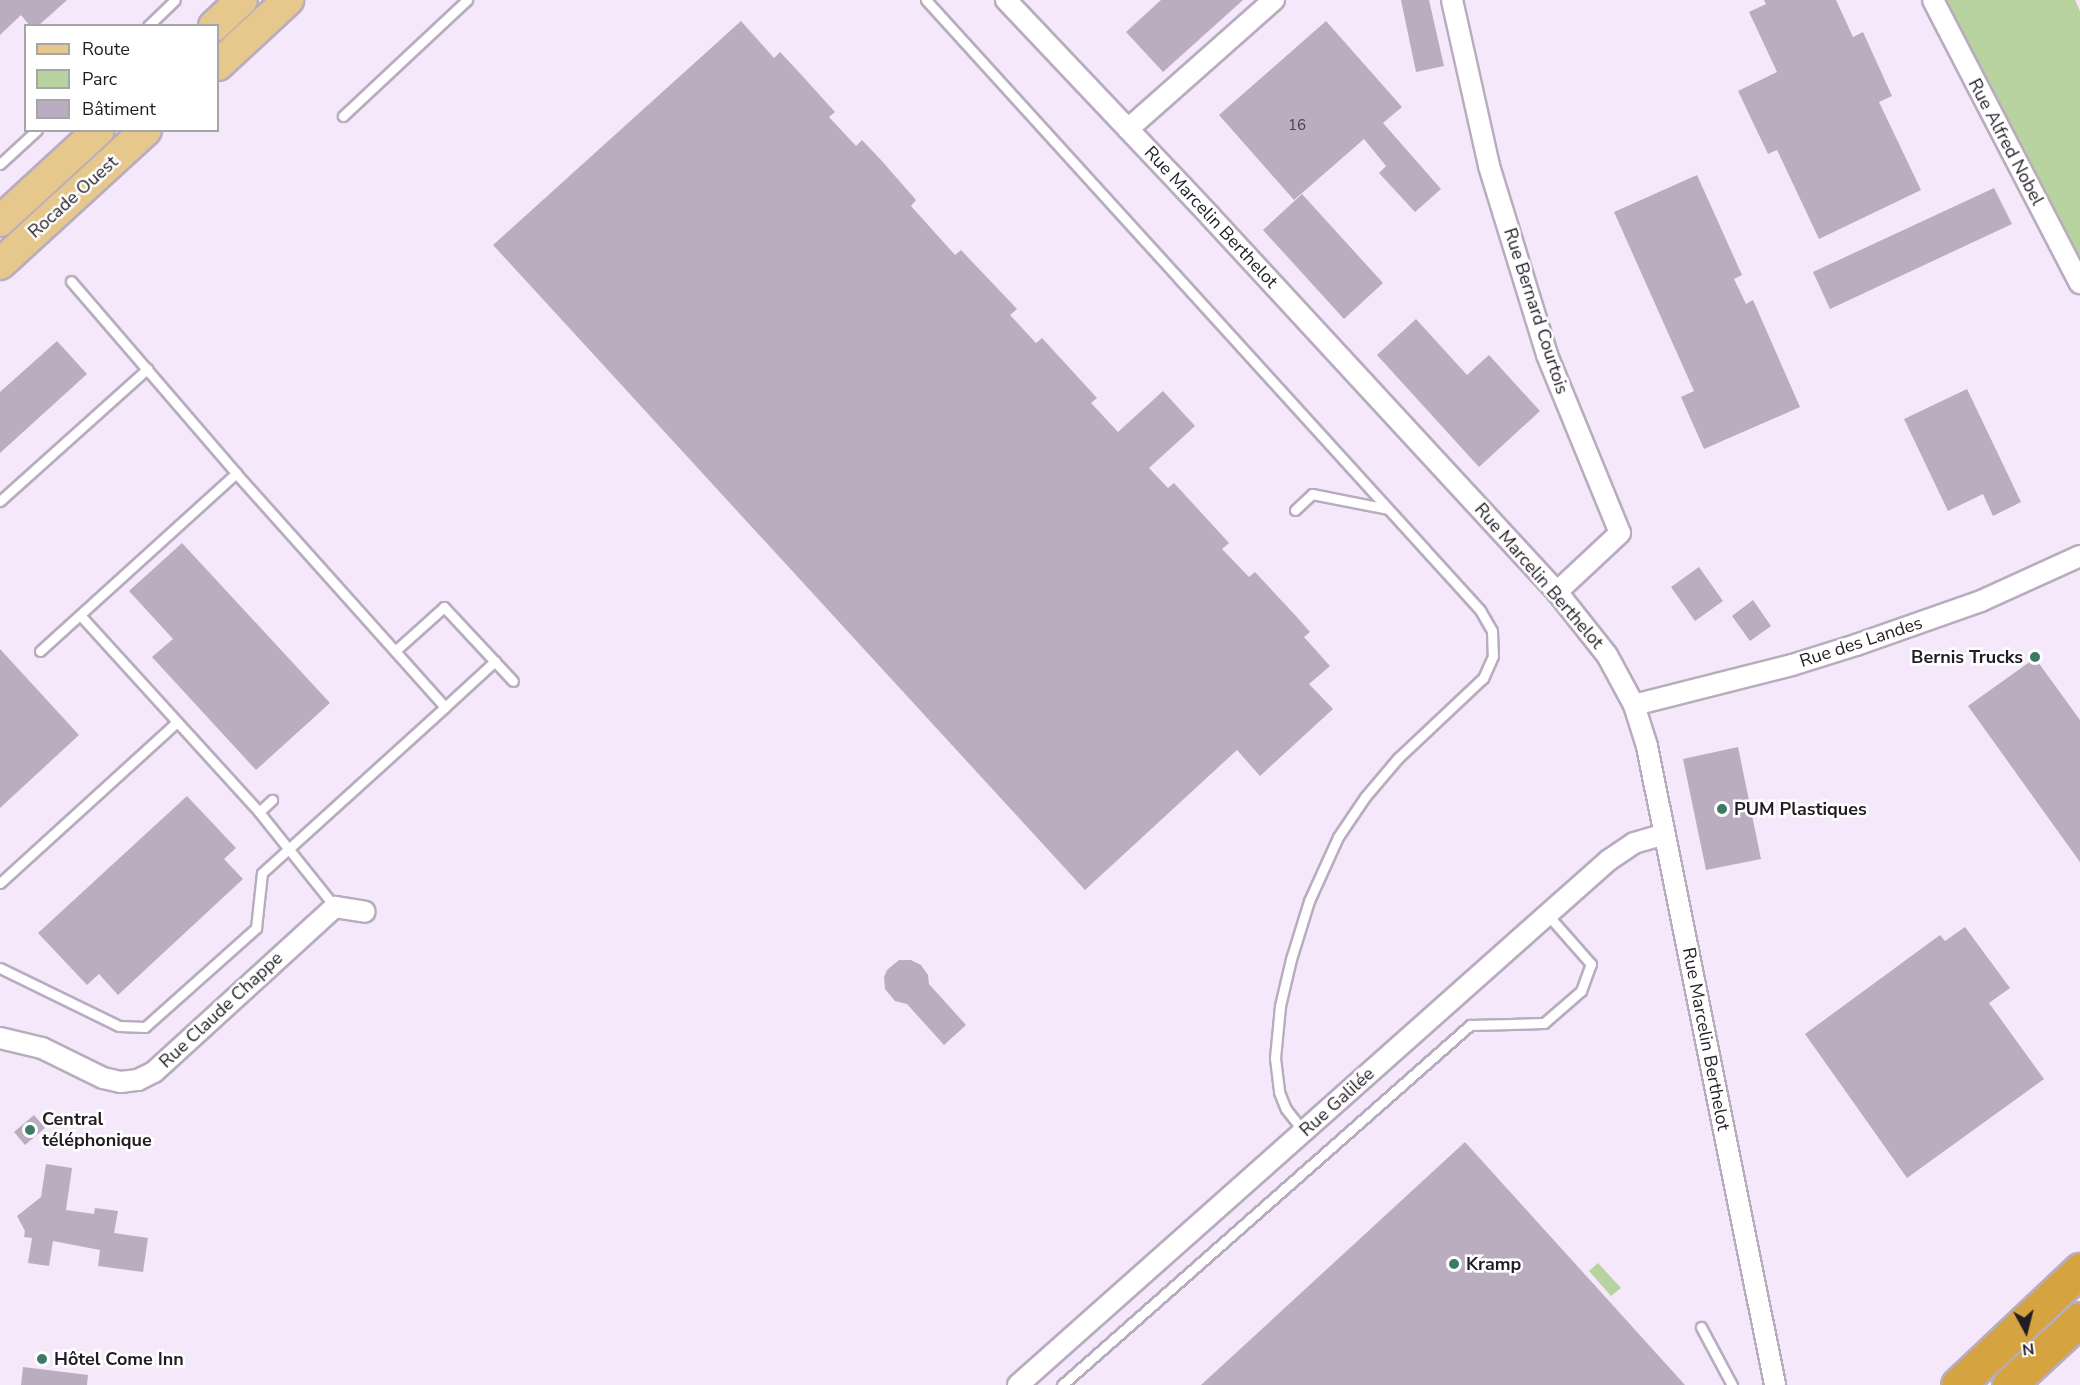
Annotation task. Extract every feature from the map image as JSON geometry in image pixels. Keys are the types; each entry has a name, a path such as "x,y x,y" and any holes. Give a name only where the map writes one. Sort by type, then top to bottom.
{"highway":[{"path":"1958,1385 2080,1270"},
{"path":"2009,1385 2080,1319"}],"main road":[{"path":"216,24 242,0"},
{"path":"219,64 288,0"},
{"path":"0,221 97,132"},
{"name":"Rocade Ouest","path":"0,264 144,132"}],"street":[{"name":"Rue Marcelin Berthelot","path":"1006,0 1557,592 1607,655 1634,705 1647,746 1775,1385"},
{"path":"1128,129 1274,0"},
{"name":"Rue Bernard Courtois","path":"1452,0 1489,166 1547,355 1620,533 1557,592"},
{"name":"Rue Alfred Nobel","path":"1933,0 2080,284"},
{"name":"Rue des Landes","path":"1634,705 1760,673 1857,645 1981,601 2080,556"},
{"name":"Rue Galilée","path":"1018,1385 1622,851 1647,838 1665,834"},
{"path":"334,907 365,912"},
{"name":"Rue Claude Chappe","path":"0,1038 42,1048 103,1078 121,1082 138,1080 154,1072 334,907"}],"lane":[{"path":"150,24 175,0"},
{"path":"343,116 467,0"},
{"path":"927,0 1480,610 1491,632 1494,656 1483,678 1398,758 1365,797 1338,837 1309,901 1291,959 1280,1006 1275,1058 1279,1092 1286,1109 1304,1132"},
{"path":"0,164 35,132"},
{"path":"71,281 236,473 445,706"},
{"path":"0,501 147,369"},
{"path":"40,651 236,473"},
{"path":"1295,510 1312,494 1388,509"},
{"path":"396,651 444,607 513,681"},
{"path":"80,615 259,812 334,907"},
{"path":"0,968 119,1026 145,1027 256,928 262,873 495,662"},
{"path":"0,883 177,722"},
{"path":"259,812 272,800"},
{"path":"1062,1385 1470,1025 1544,1023 1581,991 1591,964 1548,915"},
{"path":"1701,1327 1732,1385"}],"green space":[{"path":"1944,0 2075,0 2080,11 2080,261"},
{"path":"1598,1263 1621,1288 1611,1296 1589,1271"}],"building":[{"path":"0,0 67,0 40,24 28,24 21,15 0,35"},
{"path":"1161,0 1243,0 1163,72 1126,32"},
{"path":"1401,0 1429,0 1444,66 1416,72"},
{"path":"1764,0 1836,0 1853,37 1863,32 1892,96 1879,102 1921,190 1819,239 1777,150 1768,154 1738,91 1777,72 1749,12 1766,4"},
{"path":"741,21 774,58 780,52 796,69 835,112 829,117 856,146 862,140 881,160 916,200 911,206 955,255 961,250 1017,309 1010,315 1036,343 1042,338 1097,398 1091,403 1118,432 1163,391 1195,426 1149,468 1168,488 1174,483 1229,543 1222,549 1249,577 1255,572 1295,615 1310,632 1304,637 1330,666 1309,684 1333,709 1260,776 1237,750 1085,890 493,245"},
{"path":"1326,21 1402,107 1383,123 1441,189 1415,212 1379,173 1386,166 1364,139 1294,200 1219,115"},
{"path":"1697,175 1742,275 1734,279 1746,304 1753,300 1800,407 1704,449 1681,397 1694,391 1614,212"},
{"path":"1994,188 2012,224 1830,309 1813,272"},
{"path":"1302,194 1383,283 1344,319 1263,230"},
{"path":"1416,319 1467,375 1489,355 1540,411 1479,467 1377,355"},
{"path":"57,341 87,374 0,453 0,392"},
{"path":"1967,389 2021,502 1993,516 1983,494 1948,511 1904,419"},
{"path":"182,543 330,703 256,770 152,657 173,639 129,591"},
{"path":"1699,567 1723,601 1695,621 1671,587"},
{"path":"1753,600 1771,626 1750,641 1732,616"},
{"path":"0,649 79,735 0,808"},
{"path":"2035,658 2080,720 2080,862 1968,706"},
{"name":"PUM Plastiques","path":"1738,747 1761,859 1706,870 1683,759"},
{"path":"187,796 236,848 224,859 243,879 118,995 99,974 87,985 38,933"},
{"path":"1965,927 2010,988 1989,1003 2044,1079 1907,1178 1805,1034 1940,935 1945,941"},
{"path":"899,960 911,960 921,965 928,975 929,984 966,1025 944,1045 907,1004 895,1001 885,989 884,977 887,970"},
{"name":"Central téléphonique","path":"34,1115 45,1128 25,1145 14,1132"},
{"name":"Kramp","path":"1465,1142 1685,1385 1201,1385"},
{"path":"46,1164 72,1168 66,1210 94,1214 95,1208 118,1211 114,1233 148,1238 143,1272 98,1266 100,1250 53,1241 49,1266 28,1263 32,1238 24,1237 25,1231 17,1216 41,1197"},
{"path":"23,1367 88,1375 87,1385 21,1385"}],"place":[{"name":"Bernis Trucks","path":"2035,657"},
{"name":"PUM Plastiques","path":"1722,809"},
{"name":"Central téléphonique","path":"30,1130"},
{"name":"Kramp","path":"1454,1264"},
{"name":"Hôtel Come Inn","path":"42,1359"}]}
